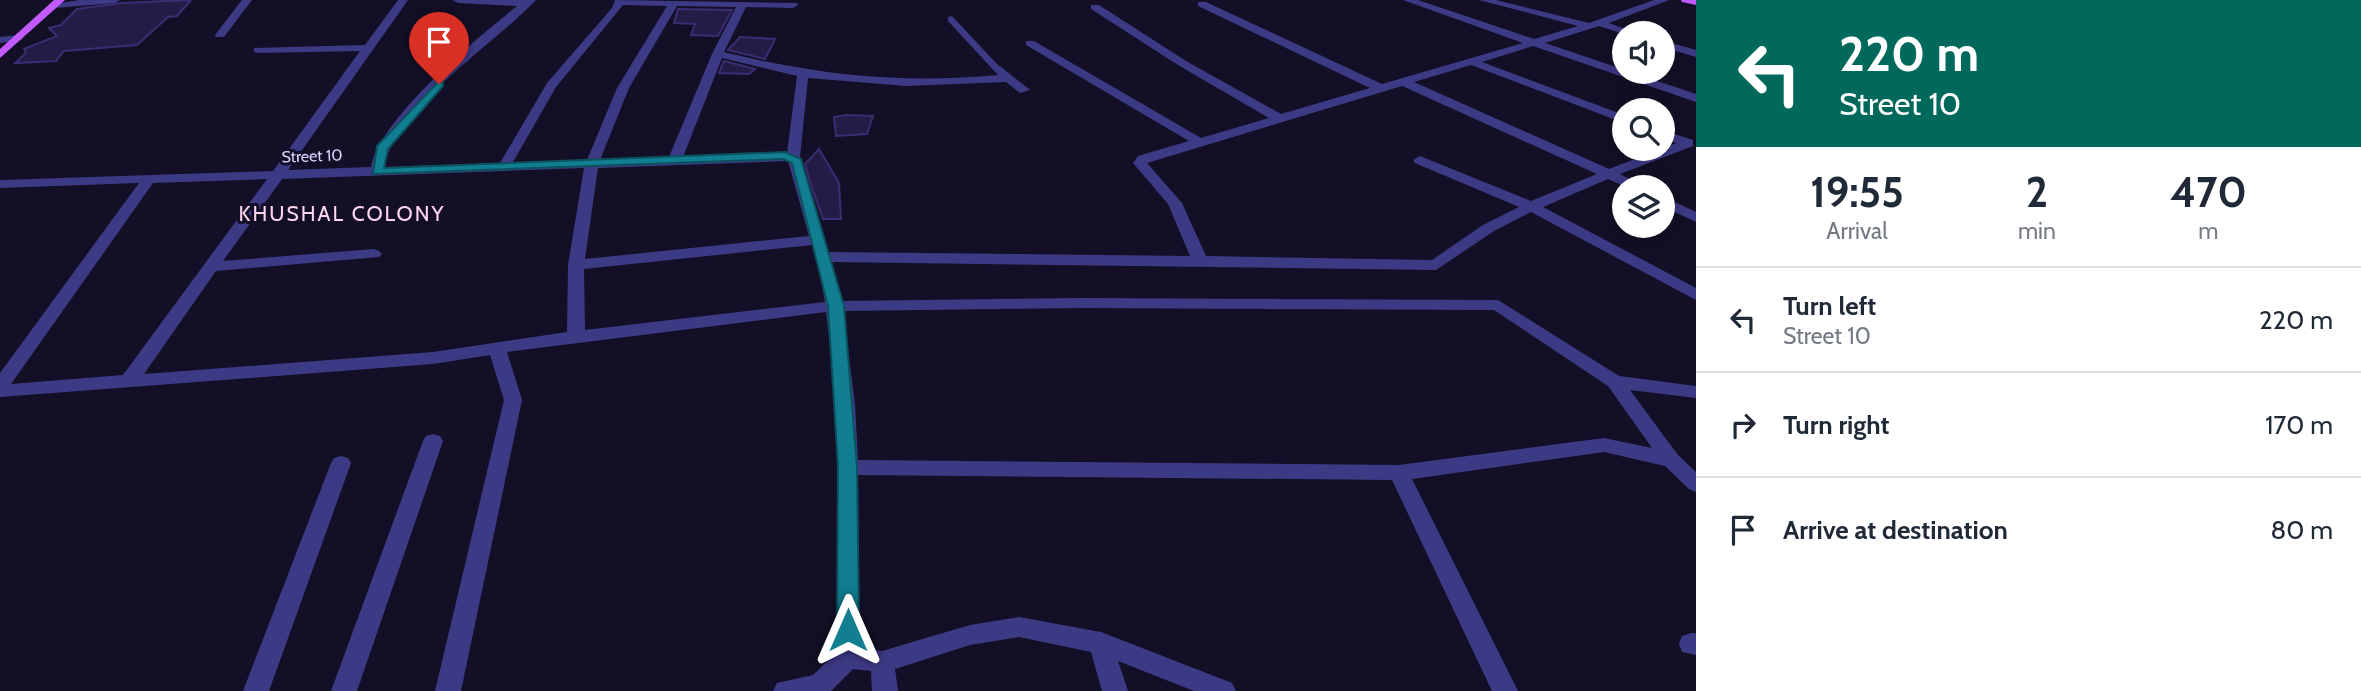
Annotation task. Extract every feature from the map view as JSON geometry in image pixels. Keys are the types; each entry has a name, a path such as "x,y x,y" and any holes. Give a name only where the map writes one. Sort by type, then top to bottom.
{"main road":[{"path":"1686,0 1696,2"},
{"path":"0,55 54,2"},
{"path":"1,40 54,2"}],"street":[{"path":"54,2 115,0"},
{"path":"219,35 247,0"},
{"path":"129,381 212,267 275,174 371,48 403,0"},
{"path":"458,0 529,2"},
{"path":"1198,2 1220,0"},
{"path":"1408,0 1696,98"},
{"path":"1484,0 1612,28"},
{"path":"1199,261 1175,203 1140,163 1199,142 1537,42 1664,0"},
{"path":"377,172 382,148 397,128 439,84 529,2"},
{"path":"504,167 551,86 617,9 619,2 793,5"},
{"path":"576,336 576,265 592,163 623,88 675,2"},
{"path":"1198,2 1380,88"},
{"path":"675,160 718,54 743,3"},
{"path":"1095,6 1182,62 1279,118"},
{"path":"952,19 992,65 1024,90"},
{"path":"1,40 18,38"},
{"path":"1030,43 1199,142"},
{"path":"1675,47 1696,54"},
{"path":"258,50 371,48"},
{"path":"718,54 803,74 901,82 964,83 1009,78"},
{"path":"1470,61 1612,114"},
{"path":"786,691 820,688 848,657 847,467 836,306 793,157 803,74"},
{"path":"1402,81 1612,174"},
{"path":"1675,138 1693,143"},
{"path":"823,257 1436,265 1454,248 1532,207 1693,143"},
{"name":"Street 10","path":"0,184 793,157"},
{"path":"1420,160 1532,207 1696,295"},
{"path":"0,389 149,179"},
{"path":"1675,208 1696,218"},
{"path":"576,265 818,240"},
{"path":"212,267 374,254"},
{"path":"0,389 433,358 576,336 836,306 1082,303 1498,305 1614,382 1671,460 1696,484"},
{"path":"448,691 513,400 497,349"},
{"path":"1614,382 1696,392"},
{"path":"344,691 433,441"},
{"path":"847,467 1399,473 1604,445 1671,460"},
{"path":"256,691 341,463"},
{"path":"1399,473 1505,691"},
{"path":"848,657 881,663 970,635 1018,627 1101,643 1223,691"},
{"path":"1101,643 1115,691"},
{"path":"881,663 885,691"}],"building":[{"path":"191,0 177,16 168,17 137,45 64,51 56,61 15,63 26,53 24,49 57,36 49,28 61,25 77,9 121,3"},
{"path":"678,9 732,10 718,36 691,35 695,24 674,23"},
{"path":"740,37 775,39 765,59 728,50"},
{"path":"724,61 755,69 749,74 719,73"},
{"path":"873,116 867,134 836,136 834,117"},
{"path":"819,149 839,183 841,219 823,219 811,185 805,164"}],"district":[{"name":"KHUSHAL COLONY","path":"342,213"}],"route":[{"path":"439,84 397,128 382,148 377,172 785,155 793,157 797,162 836,306 847,467 848,630"}]}
